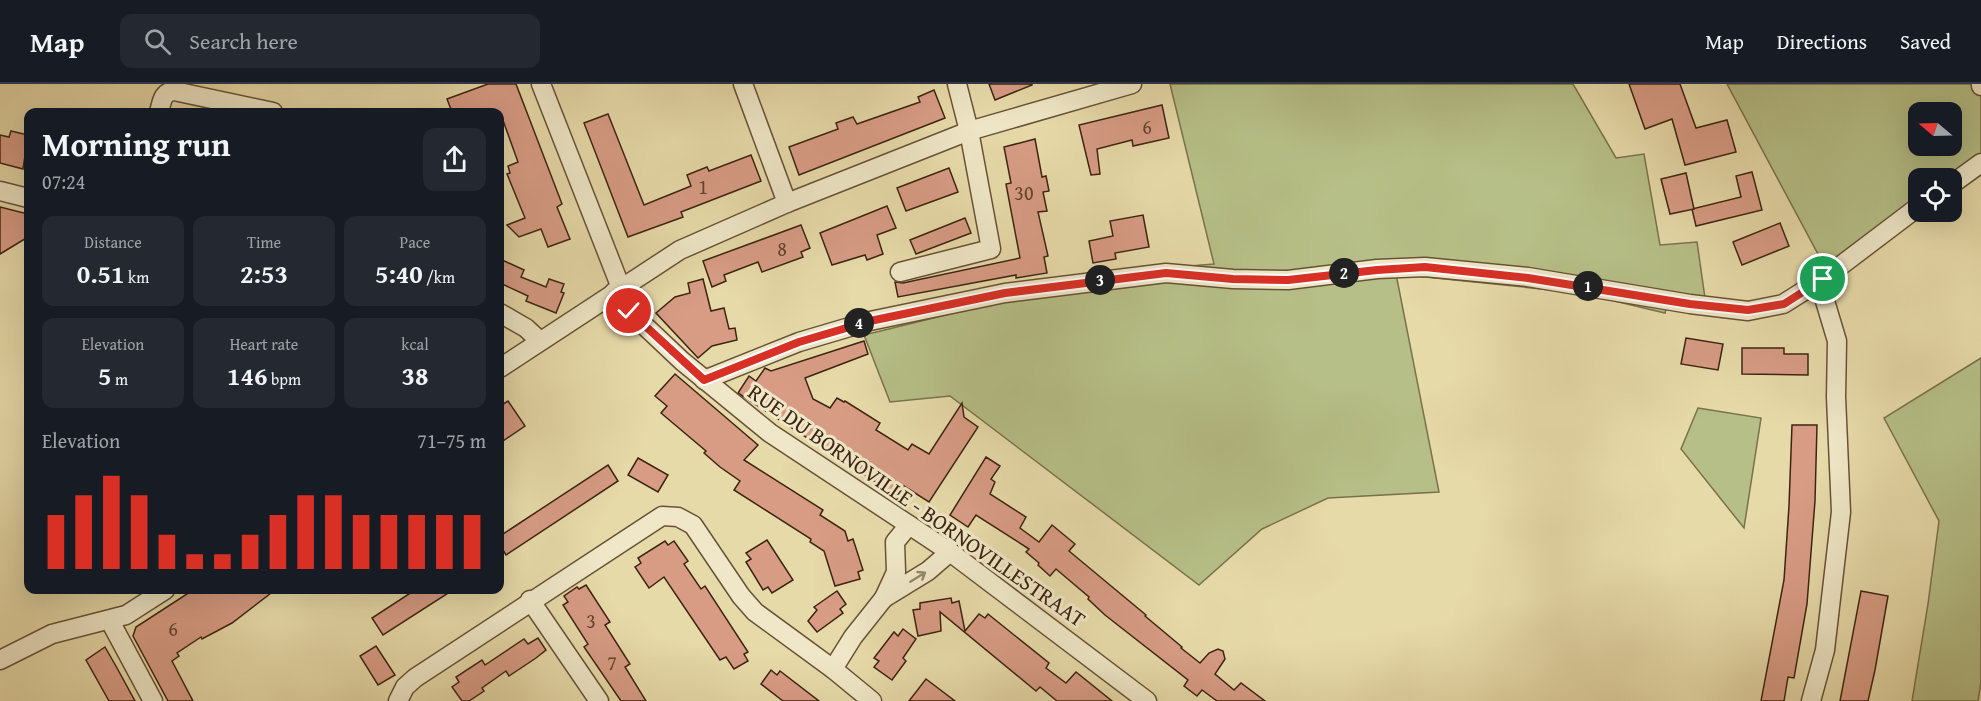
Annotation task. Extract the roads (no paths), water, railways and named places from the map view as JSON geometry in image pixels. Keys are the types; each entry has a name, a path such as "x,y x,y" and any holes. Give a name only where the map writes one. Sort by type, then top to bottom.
{"street":[{"name":"RUE DU BORNOVILLE - BORNOVILLESTRAAT","path":"541,84 617,290 629,311 704,380 779,439 950,552 1147,701"},
{"path":"743,84 787,203"},
{"path":"900,272 991,249 969,131 957,84"},
{"path":"504,365 680,250 787,203 969,131 1132,84"},
{"path":"160,108 163,97 174,90 255,108"},
{"path":"1962,176 1981,163"},
{"path":"0,190 24,197"},
{"path":"704,380 799,342 870,321 1005,293 1166,273 1233,279 1288,280 1425,267 1528,278 1690,304 1748,310 1784,304 1819,281 1908,214"},
{"path":"1811,701 1825,650 1841,512 1836,397 1837,341 1819,281"},
{"path":"504,315 526,328 540,341"},
{"path":"398,701 405,687 415,678 530,600 657,517 673,515 693,525 738,591 756,612 872,701"},
{"path":"833,669 853,637 884,598 896,572 895,542 909,525"},
{"path":"884,598 928,570 950,552"},
{"path":"0,660 52,634 110,621 126,615 159,594"},
{"path":"530,600 599,701"},
{"path":"110,621 153,701"}]}
